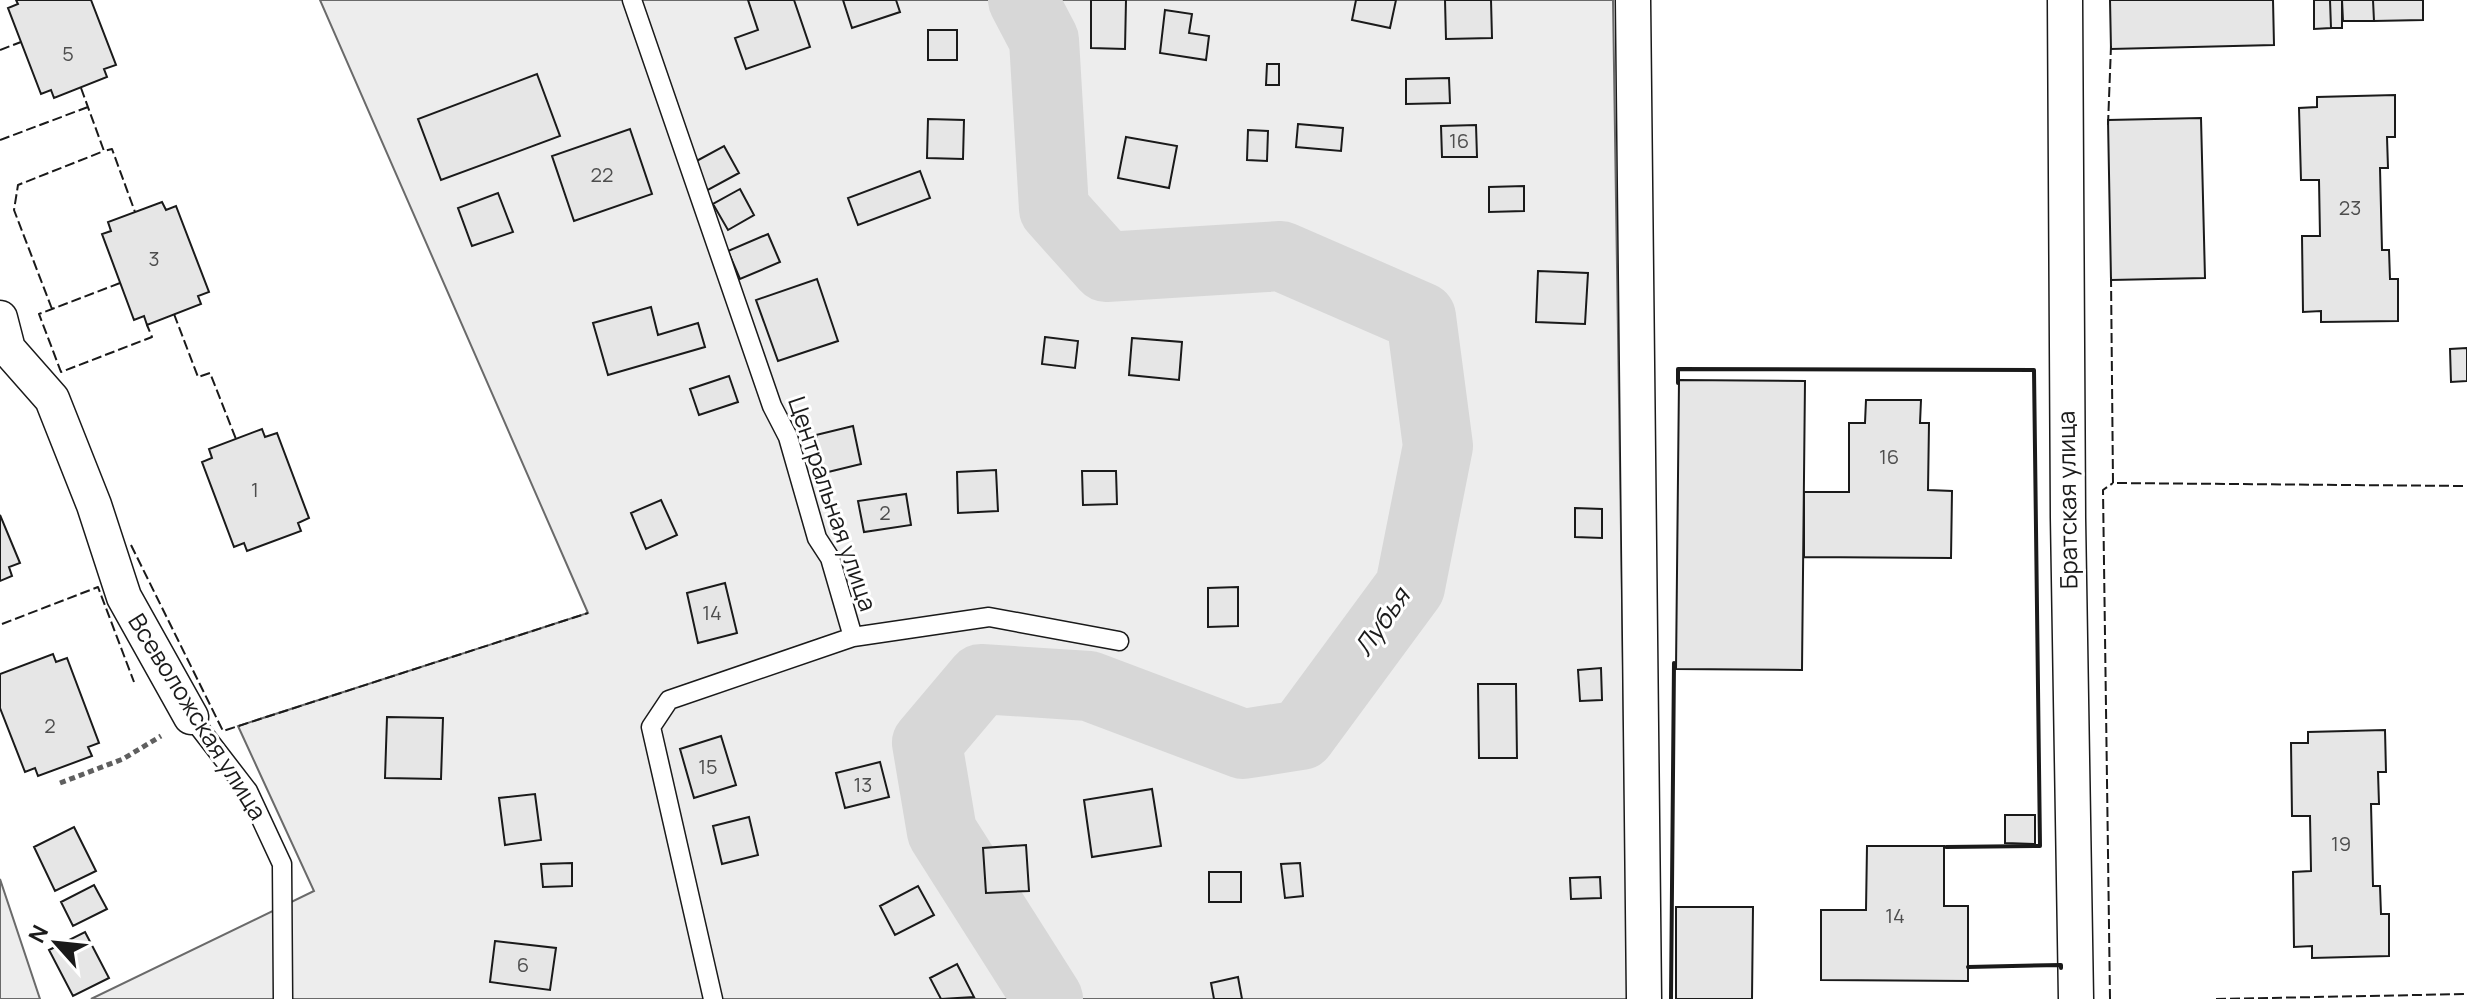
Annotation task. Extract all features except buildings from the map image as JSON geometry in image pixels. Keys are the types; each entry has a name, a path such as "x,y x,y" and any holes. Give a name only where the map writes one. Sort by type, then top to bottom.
{"street":[{"path":"1633,0 1644,999"},
{"name":"Братская улица","path":"2065,0 2068,518 2076,999"},
{"name":"Всеволожская улица","path":"3,340 52,399 94,505 124,597 191,717"}],"lane":[{"name":"Центральная улица","path":"632,0 772,406 788,437 817,538 830,558 853,637 669,700 651,727 713,999"},
{"path":"853,637 989,617 1119,641"},
{"name":"Всеволожская улица","path":"191,717 248,791 282,864 283,999"}],"path":[{"path":"60,783 123,759 191,717"}],"shaded area":[{"path":"320,0 1613,0 1628,999 91,999 314,891 238,726 588,613"},
{"path":"0,879 40,999 0,999"}],"waterway":[{"name":"Лубья","path":"1023,0 1044,40 1054,209 1106,267 1281,256 1421,317 1438,446 1410,587 1301,735 1243,744 1089,686 981,679 927,743 942,832 1048,999"}],"fence":[{"path":"0,50 21,42"},
{"path":"2108,125 2111,46"},
{"path":"81,88 104,151 112,149 135,212"},
{"path":"0,140 88,107"},
{"path":"52,309 14,210 18,185 104,151"},
{"path":"2111,277 2113,483 2467,486"},
{"path":"120,283 39,314 61,372 152,337 147,325"},
{"path":"174,314 198,377 210,373 236,439"},
{"path":"2110,999 2103,490 2113,483"},
{"path":"131,545 223,731 588,613"},
{"path":"2,624 98,587 134,682"},
{"path":"2216,999 2467,994"}],"wall":[{"path":"1678,383 1678,369 2034,370 2040,846 1946,847"},
{"path":"1671,999 1674,663"},
{"path":"1968,967 2061,965 2061,968"}]}
